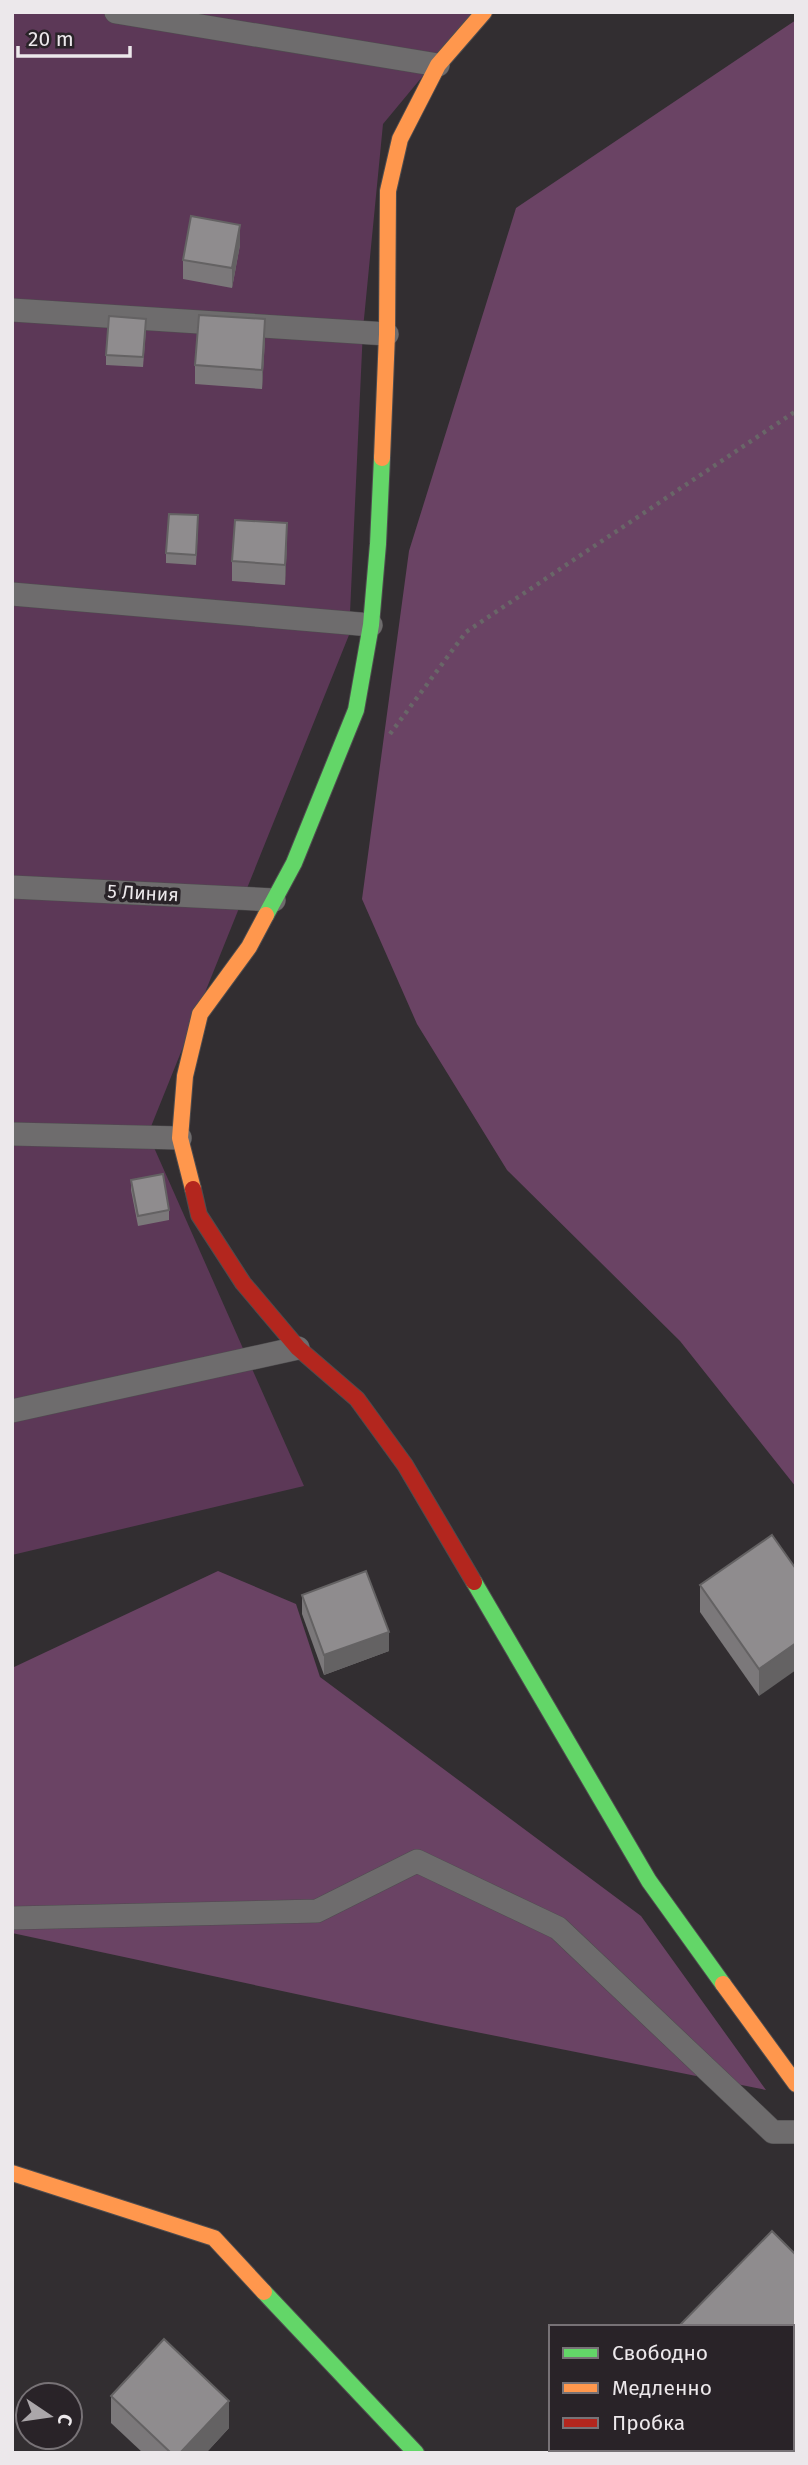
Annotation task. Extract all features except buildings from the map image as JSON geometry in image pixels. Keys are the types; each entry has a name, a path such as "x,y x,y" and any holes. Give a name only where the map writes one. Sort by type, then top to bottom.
{"street":[{"path":"484,12 438,65 400,139 388,191 387,334 378,544 371,625 356,710 294,863 249,947 200,1014 185,1076 180,1139 199,1215 243,1283 298,1348 357,1399 405,1465 649,1881 796,2084"},
{"path":"12,2173 214,2238 416,2453"}],"lane":[{"path":"116,12 438,65"},
{"path":"12,310 387,334"},
{"path":"12,594 371,625"},
{"name":"5 Линия","path":"12,887 274,900"},
{"path":"12,1134 180,1139"},
{"path":"12,1411 298,1348"},
{"path":"12,1918 317,1911 417,1861 558,1928 773,2132 796,2132"}],"path":[{"path":"384,742 466,632 796,411"}],"shaded area":[{"path":"12,12 476,12 383,124 363,329 349,635 148,1134 304,1486 12,1555"},
{"path":"796,20 796,1487 680,1341 507,1170 417,1024 362,899 409,551 516,208"},
{"path":"218,1571 296,1604 320,1677 641,1916 766,2090 436,2024 12,1933 12,1668"}],"traffic: fast":[{"path":"266,915 294,863 356,710 371,625 382,458"},
{"path":"474,1582 649,1881 723,1984"},
{"path":"264,2292 416,2453"}],"traffic: slow":[{"path":"382,458 387,334 388,191 400,139 438,65 484,12"},
{"path":"193,1189 180,1138 185,1076 200,1014 249,947 266,915"},
{"path":"723,1984 796,2084"},
{"path":"12,2173 214,2238 264,2292"}],"traffic: jam":[{"path":"193,1189 199,1215 243,1283 298,1348 357,1399 405,1465 474,1582"}]}
